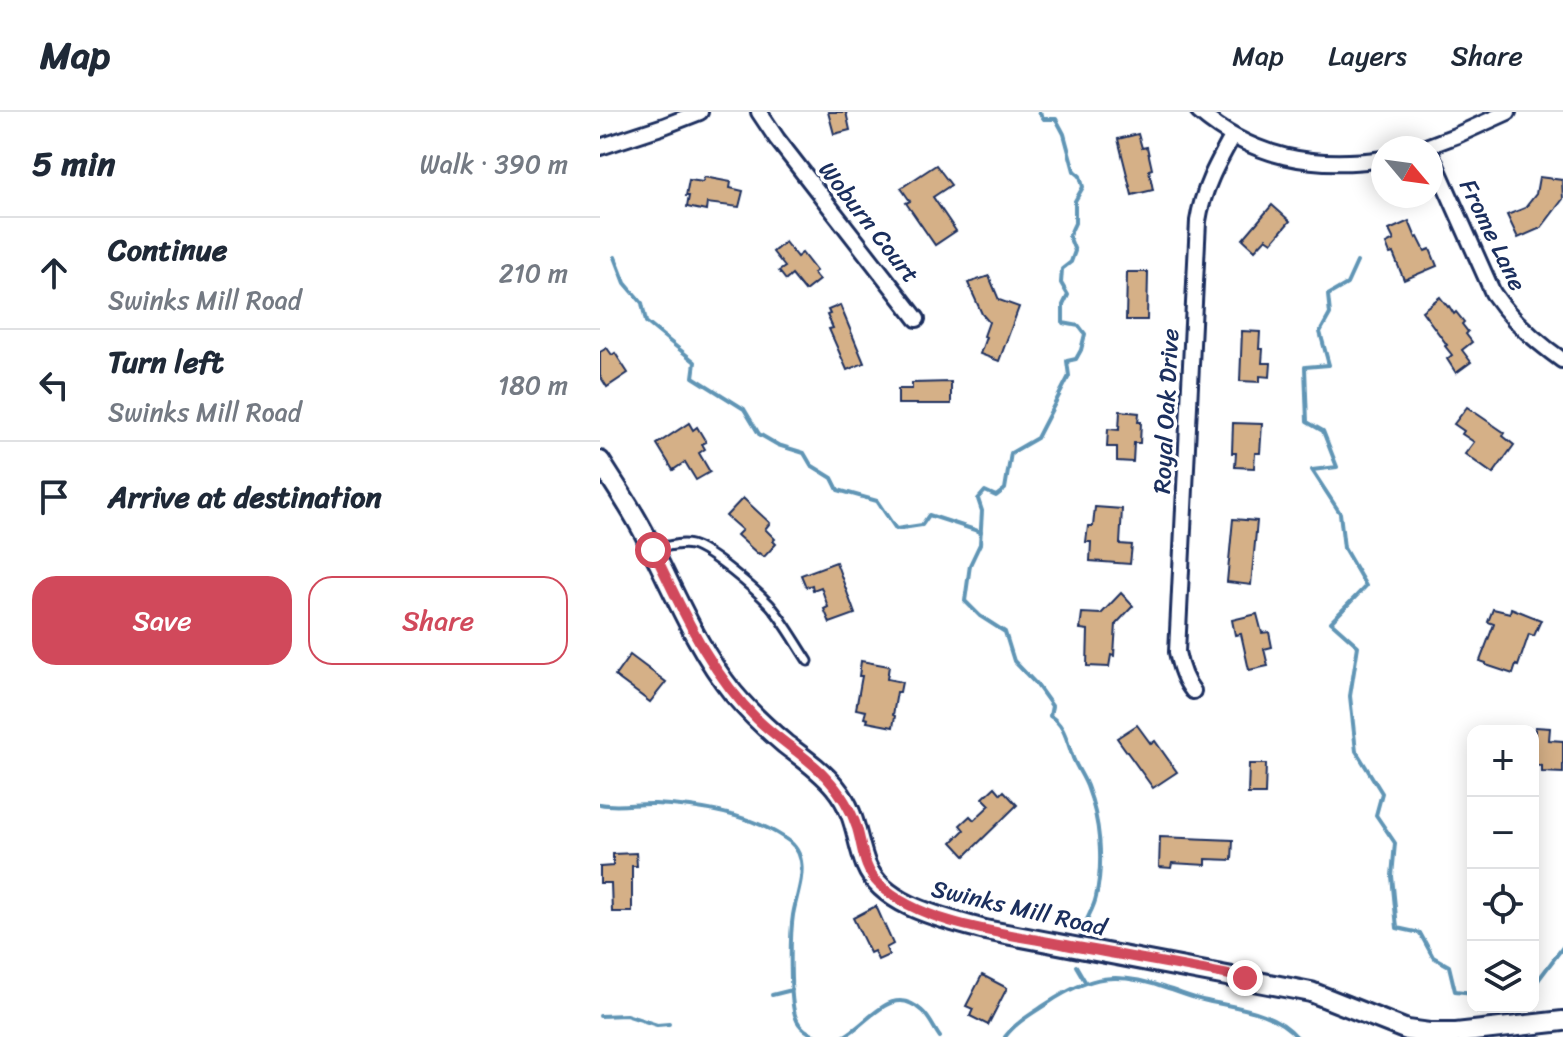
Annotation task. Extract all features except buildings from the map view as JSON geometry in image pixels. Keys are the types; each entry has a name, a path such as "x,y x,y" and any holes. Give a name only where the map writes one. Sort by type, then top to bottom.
{"street":[{"path":"600,147 700,112"},
{"name":"Woburn Court","path":"759,112 917,319"},
{"path":"1199,112 1232,137 1271,153 1304,161 1353,164 1371,161"},
{"path":"1443,142 1508,112"},
{"name":"Royal Oak Drive","path":"1193,691 1187,684 1177,652 1198,221 1210,177 1232,137"},
{"name":"Frome Lane","path":"1443,182 1493,293 1503,308 1522,330 1562,360"},
{"name":"Swinks Mill Road","path":"600,461 634,515 713,666 756,718 824,774 837,789 857,827 866,865 880,885 896,898 938,917 985,930 1311,992 1407,1030 1456,1033 1563,1021"}],"lane":[{"path":"653,550 677,544 691,545 722,563 770,605 808,661"}],"waterway":[{"path":"1039,112 1044,119 1056,119 1064,134 1074,171 1080,176 1083,187 1075,201 1075,223 1069,236 1075,251 1071,262 1062,269 1061,283 1068,295 1063,305 1063,323 1079,326 1085,334 1076,359 1067,361 1069,376 1037,438 1011,453 1005,489 996,496 985,491 978,499 982,511 980,544 970,565 965,601 980,616 1005,632 1014,661 1052,706 1050,716 1062,729 1087,786 1098,827 1100,869 1096,897 1082,937"},
{"path":"615,257 625,283 642,303 646,322 695,362 693,377 744,409 759,434 778,445 804,453 811,465 832,478 838,490 877,501 896,529 922,525 929,515 981,532"},
{"path":"1357,262 1347,284 1328,295 1330,314 1320,332 1329,365 1305,367 1307,422 1323,431 1337,467 1312,470 1340,513 1344,548 1366,586 1331,622 1358,646 1350,696 1356,751 1382,793 1376,815 1395,843 1392,876 1397,928 1420,933 1433,957 1449,966 1455,991 1467,992"},
{"path":"600,804 671,805 721,812 754,822 792,844 799,853 802,867 791,937 794,1009 802,1027 818,1037"},
{"path":"1539,979 1563,947"},
{"path":"1076,966 1086,983"},
{"path":"1005,1037 1025,1018 1077,986 1118,978 1133,979 1201,1000 1255,1012 1278,1021 1297,1037"},
{"path":"772,995 792,990"},
{"path":"843,1037 881,1008 900,1001 911,1003 922,1011 940,1037"},
{"path":"1517,1020 1520,1013"},
{"path":"600,1016 626,1015 657,1025 669,1024"}],"route":[{"path":"653,550 713,666 756,718 824,774 837,789 857,827 866,865 880,885 896,898 938,917 985,930 1245,978"}]}
